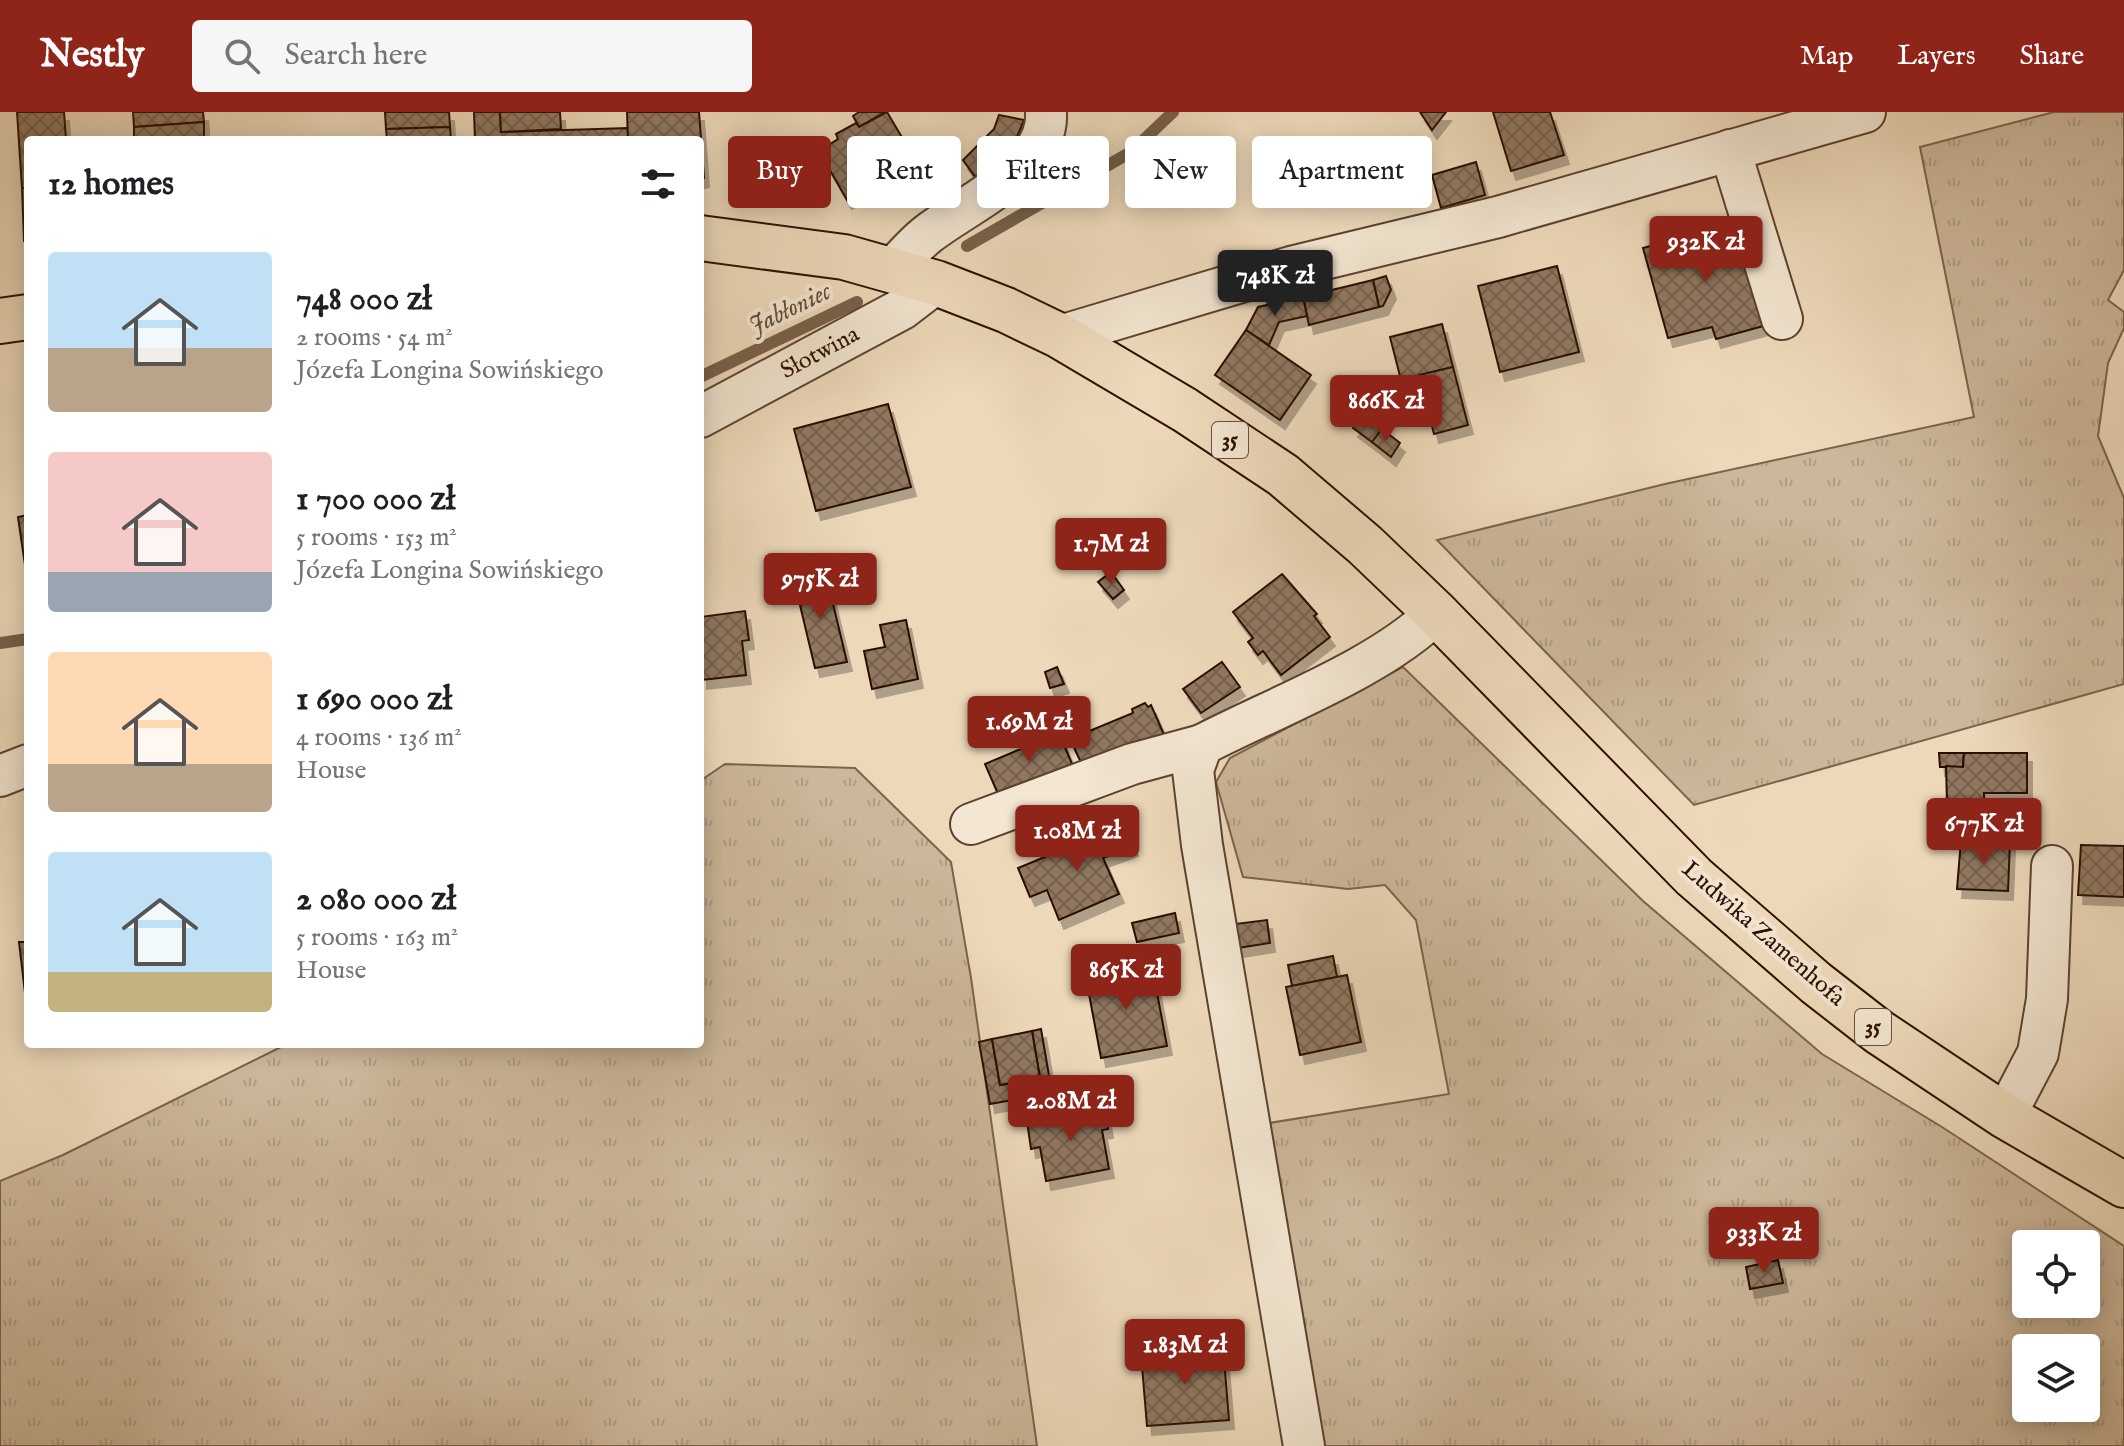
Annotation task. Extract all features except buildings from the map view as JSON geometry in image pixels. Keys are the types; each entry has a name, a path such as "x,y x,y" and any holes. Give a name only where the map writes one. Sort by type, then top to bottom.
{"main road":[{"name":"35","path":"704,238 791,248 893,269 936,283 1060,336 1185,410 1283,475 1436,613"},
{"path":"0,321 24,318"},
{"name":"Ludwika Zamenhofa","path":"1436,613 1649,833 1816,983 1879,1032 2005,1116 2124,1185"}],"street":[{"path":"893,269 927,235 1019,171 1037,147 1047,121 1046,112"},
{"path":"1060,336 1291,267 1498,217 1865,112"},
{"path":"1730,150 1782,319"},
{"name":"Słotwina","path":"704,415 902,309 936,283"},
{"path":"971,824 1132,764 1202,745 1377,658 1412,637 1436,613"},
{"path":"1202,745 1193,770 1202,845 1304,1446"},
{"path":"0,776 24,767"},
{"path":"2005,1116 2038,1053 2047,999 2052,866"}],"green space":[{"path":"2054,112 2124,112 2124,270 2108,300 2124,312 2124,328 2108,363 2098,436 2124,498 2124,684 1694,805 1437,540 1665,484 1974,417 1920,147"},
{"path":"1403,667 1643,901 1822,1054 1942,1127 2100,1230 2012,1230 2012,1318 2100,1318 2100,1230 2124,1246 2124,1446 1320,1446 1273,1176 1278,1169 1273,1141 1263,1124 1449,1094 1416,920 1385,885 1348,889 1243,877 1216,782 1230,758"},
{"path":"725,764 855,768 951,862 971,978 1037,1446 0,1446 0,1181 63,1155 279,1048 704,1048 704,778"}],"waterway":[{"name":"Jabłoniec","path":"967,246 1131,152 1173,112"},
{"name":"Jabłoniec","path":"704,375 857,302"},
{"name":"Jabłoniec","path":"0,643 24,640"}]}
